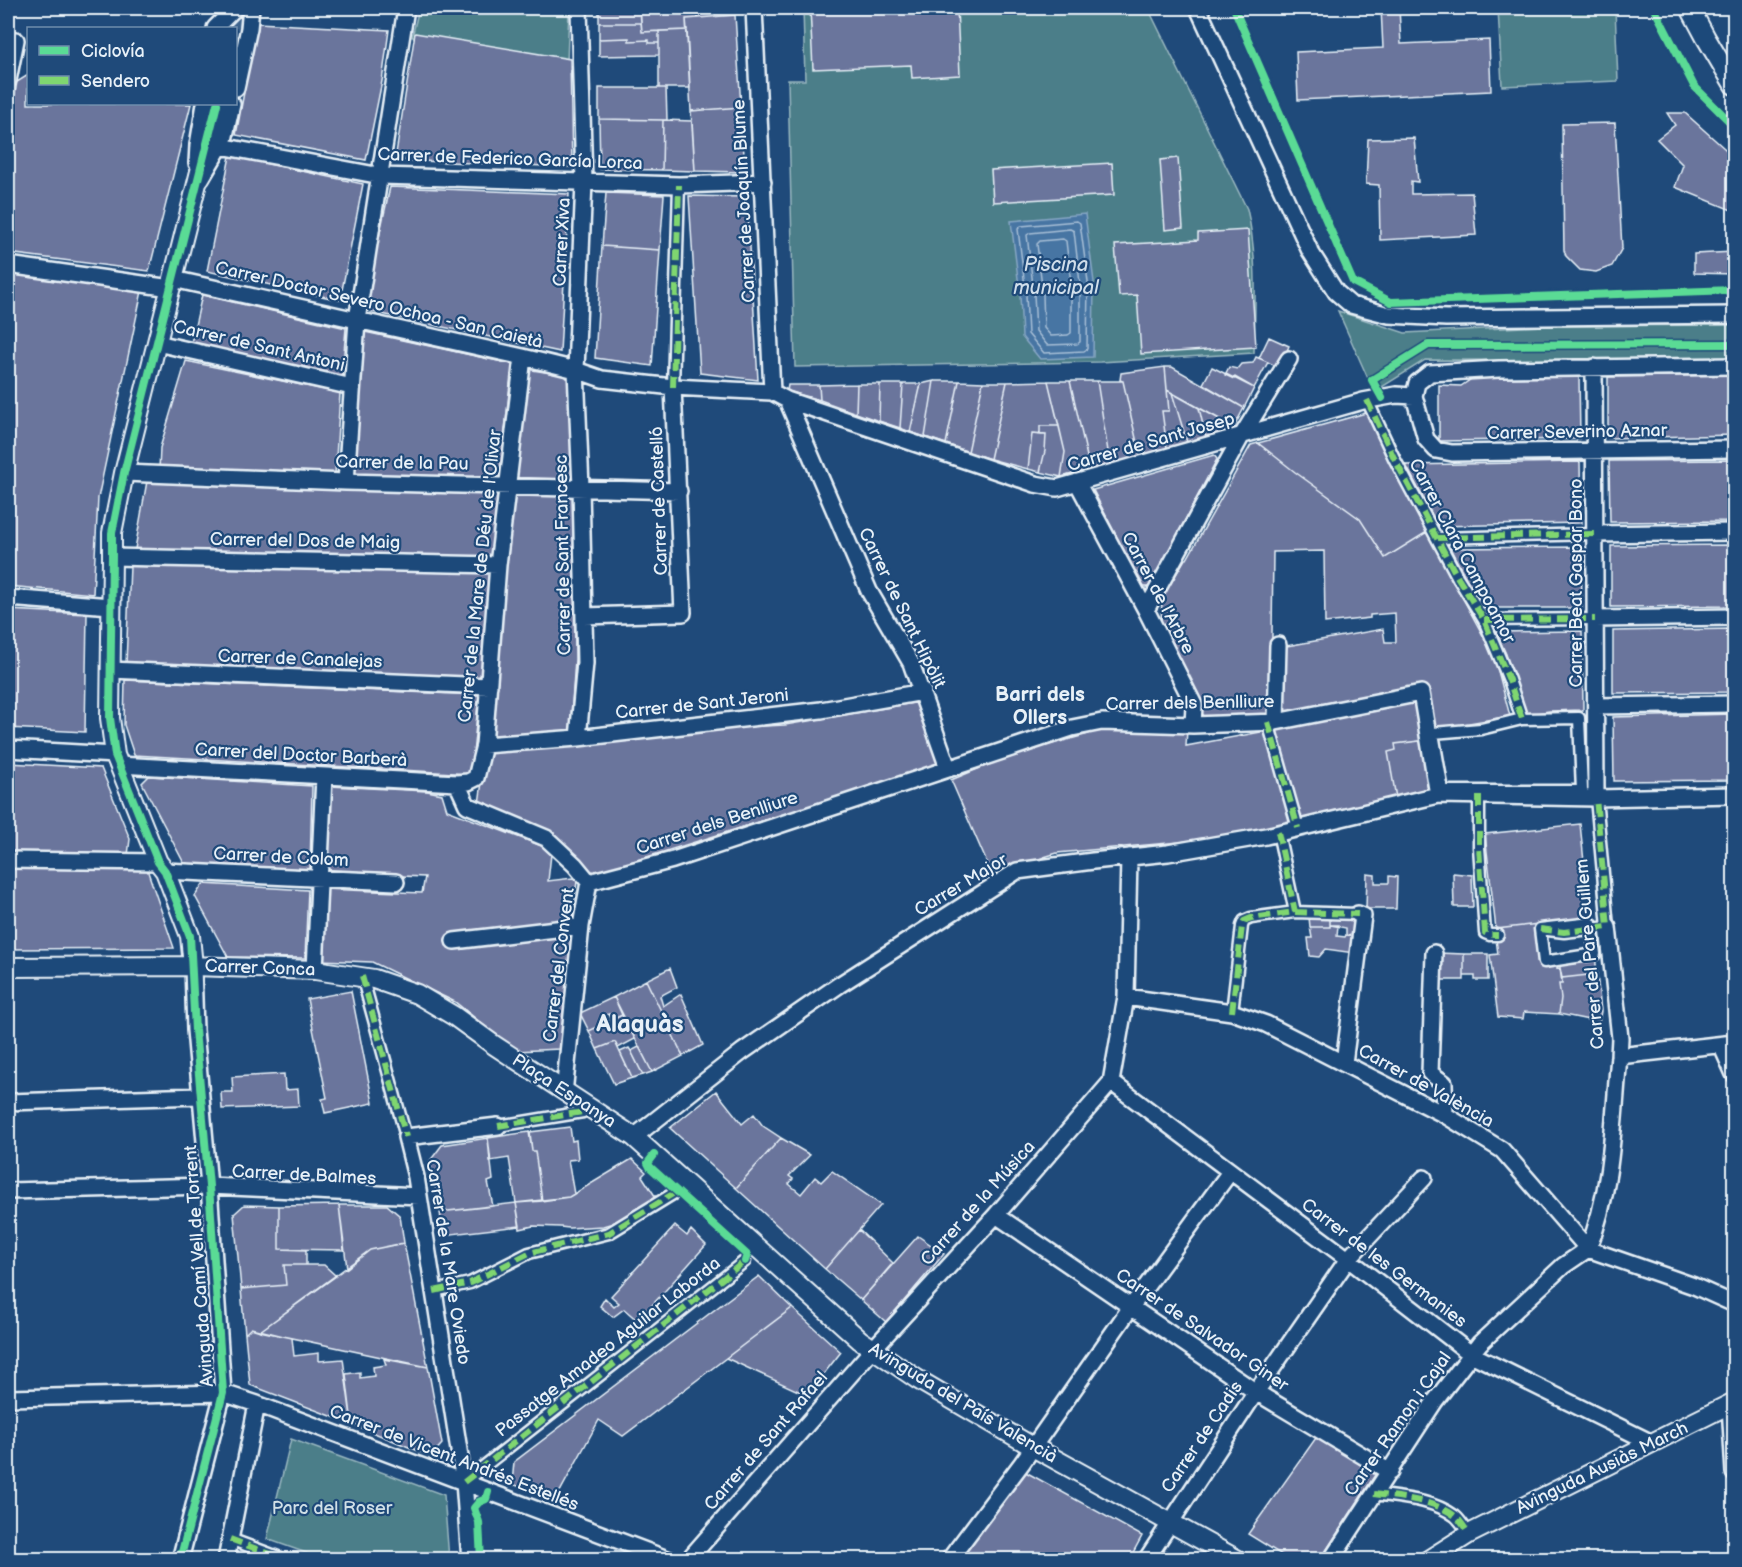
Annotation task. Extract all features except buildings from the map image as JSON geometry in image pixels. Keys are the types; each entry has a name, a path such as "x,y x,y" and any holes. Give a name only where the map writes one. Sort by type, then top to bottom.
{"street":[{"path":"215,27 235,8"},
{"path":"237,83 251,8"},
{"path":"346,482 357,320 406,8"},
{"name":"Carrer Xiva","path":"576,370 584,182 579,8"},
{"name":"Carrer de Joaquín Blume","path":"754,8 764,182 772,392"},
{"path":"1198,8 1310,251 1336,292 1351,305 1389,315 1446,318 1734,315"},
{"path":"1690,8 1734,85"},
{"path":"8,80 17,40"},
{"path":"198,184 196,156 205,105"},
{"path":"193,966 190,936 116,760 110,718 112,533 124,473 217,105"},
{"path":"198,184 221,148 232,105"},
{"name":"Carrer de Federico García Lorca","path":"221,148 226,147 381,176 679,185 764,182"},
{"path":"673,387 679,185"},
{"name":"Carrer Doctor Severo Ochoa - San Caietà","path":"8,265 172,283 357,320 523,357 602,379 673,387 772,392"},
{"name":"Carrer de Sant Antoni","path":"157,343 352,387"},
{"name":"Carrer de la Mare de Déu de l'Olivar","path":"456,783 468,782 476,778 484,745 498,565 523,357"},
{"path":"1146,610 1241,437 1289,359"},
{"path":"1414,396 1417,383 1430,373 1594,367 1734,366"},
{"name":"Carrer Beat Gaspar Bono","path":"1594,367 1596,798"},
{"name":"Carrer de Sant Francesc","path":"576,370 585,663 578,738"},
{"name":"Carrer de Castelló","path":"584,616 683,613 673,387"},
{"name":"Carrer de Sant Josep","path":"772,392 787,400 1035,484 1057,489 1367,400 1396,395 1414,396"},
{"name":"Carrer Severino Aznar","path":"1414,396 1426,439 1436,450 1452,453 1734,449"},
{"name":"Carrer de Sant Hipòlit","path":"787,400 869,591 911,663 948,768"},
{"name":"Carrer Clara Campoamor","path":"1367,400 1395,460 1458,578 1484,620 1509,680 1521,719"},
{"name":"Carrer de la Pau","path":"124,473 679,491"},
{"name":"Carrer de l'Arbre","path":"1077,482 1194,705 1193,725"},
{"path":"1438,538 1734,532"},
{"name":"Carrer del Dos de Maig","path":"112,557 498,565"},
{"path":"8,598 111,606"},
{"path":"1484,620 1734,617"},
{"path":"1278,645 1272,722 1298,828"},
{"name":"Carrer de Canalejas","path":"110,670 489,686"},
{"name":"Carrer de Sant Jeroni","path":"484,745 578,738 821,710 922,692"},
{"name":"Carrer dels Benlliure","path":"589,882 673,860 1072,728 1102,723 1193,725 1272,722 1421,693 1438,795"},
{"path":"1596,706 1734,704"},
{"path":"1579,718 1582,791 1443,791 1433,733 1481,729 1521,719 1579,718"},
{"name":"Carrer del Doctor Barberà","path":"8,749 324,776 456,783"},
{"path":"315,970 324,776"},
{"name":"Carrer del Convent","path":"456,783 467,805 546,838 575,865 589,882 581,926 565,1084 562,1090"},
{"name":"Carrer Major","path":"634,1137 752,1045 839,985 1017,872 1167,853 1266,836 1438,795 1596,798 1734,795"},
{"path":"1479,796 1479,847 1485,933 1498,935"},
{"name":"Carrer del Pare Guillem","path":"1588,1249 1595,1232 1607,1184 1620,1038 1596,798"},
{"path":"1278,832 1295,912"},
{"path":"1111,1082 1126,998 1129,857"},
{"name":"Carrer de Colom","path":"8,860 396,882"},
{"path":"1232,1012 1244,921 1295,912 1363,916 1344,1063"},
{"path":"1591,923 1591,929 1595,954 1544,962 1540,929 1591,923"},
{"path":"454,941 581,926"},
{"path":"1591,929 1608,927"},
{"path":"1434,953 1430,1073 1444,1083 1445,1115"},
{"name":"Carrer Conca","path":"8,967 193,966 315,970 362,976 417,994 454,1016 494,1045"},
{"name":"Avinguda Camí Vell de Torrent","path":"180,1560 223,1393 209,1186 200,1095 193,966"},
{"name":"Carrer de la Mare Oviedo","path":"362,976 406,1137 419,1196 464,1482 470,1560"},
{"name":"Carrer de València","path":"1126,998 1232,1012 1266,1024 1344,1063 1445,1115 1502,1150 1588,1249 1694,1286 1734,1304"},
{"path":"1618,1056 1727,1044 1734,1074"},
{"name":"Plaça Espanya","path":"494,1045 634,1137"},
{"name":"Carrer de les Germanies","path":"1111,1082 1471,1354 1652,1443"},
{"name":"Carrer de la Música","path":"873,1349 996,1215 1111,1082"},
{"path":"8,1102 200,1095"},
{"path":"406,1137 498,1126 583,1112"},
{"name":"Avinguda del País Valencià","path":"634,1137 873,1349 916,1379 1033,1447 1238,1560"},
{"path":"950,1560 1033,1447 1131,1306 1230,1172"},
{"name":"Carrer de Cadis","path":"1146,1560 1256,1392 1348,1259 1424,1178"},
{"name":"Carrer de Balmes","path":"8,1191 209,1186 419,1196"},
{"path":"434,1291 470,1283 530,1253 609,1233 676,1192"},
{"name":"Carrer de Salvador Giner","path":"996,1215 1256,1392 1390,1472"},
{"name":"Carrer Ramon i Cajal","path":"1331,1560 1435,1401 1480,1343 1563,1266 1588,1249"},
{"name":"Passatge Amadeo Aguilar Laborda","path":"464,1482 745,1261"},
{"name":"Carrer de Sant Rafael","path":"688,1560 873,1349"},
{"name":"Carrer de Vicent Andrés Estellés","path":"8,1398 223,1393 670,1560"},
{"path":"226,1560 257,1404"},
{"path":"1732,1404 1734,1473"},
{"name":"Avinguda Ausiàs March","path":"1428,1560 1469,1534 1732,1404"},
{"path":"1374,1494 1438,1506 1456,1517 1469,1534"},
{"path":"230,1539 286,1560"}],"green space":[{"path":"419,8 569,8 567,63 412,37"},
{"path":"803,8 1148,8 1247,209 1254,262 1254,353 1100,362 795,367 788,80 805,80"},
{"path":"1498,8 1615,8 1618,81 1502,86"},
{"path":"1338,311 1405,333 1544,326 1734,325 1734,361 1425,360 1374,392"},
{"name":"Parc del Roser","path":"291,1439 444,1495 449,1559 323,1559 267,1539"}],"water":[{"name":"Piscina municipal","path":"1085,214 1094,282 1093,357 1040,359 1022,337 1020,295 1011,221"}],"tunnel":[{"path":"233,27 235,8"}],"marked path":[{"path":"673,387 679,185"},
{"path":"1367,400 1395,460 1458,578 1484,620 1509,680 1522,719"},
{"path":"1438,538 1594,534"},
{"path":"1484,620 1595,619"},
{"path":"1268,722 1298,828"},
{"path":"1479,796 1479,847 1485,933 1498,935"},
{"path":"1540,929 1564,932 1608,927 1596,798"},
{"path":"1278,832 1295,912"},
{"path":"1232,1012 1244,921 1295,912 1358,914"},
{"path":"362,976 406,1137"},
{"path":"498,1126 583,1112"},
{"path":"434,1291 470,1283 529,1253 609,1233 676,1192"},
{"path":"464,1482 745,1261"},
{"path":"1374,1494 1416,1500 1446,1510 1461,1522 1469,1534"},
{"path":"230,1539 286,1560"}],"cycle path":[{"path":"1234,8 1353,282 1391,302 1734,290"},
{"path":"1654,8 1694,86 1734,126"},
{"path":"180,1560 223,1393 190,936 115,755 110,718 112,533 124,473 217,105"},
{"path":"1382,398 1372,380 1428,345 1734,344"},
{"path":"654,1155 648,1163 650,1167 747,1255 745,1261"},
{"path":"481,1560 479,1522 474,1508 486,1499 488,1492"}],"district":[{"name":"Barri dels Ollers","path":"1040,706"},
{"name":"Alaquàs","path":"640,1024"}]}
